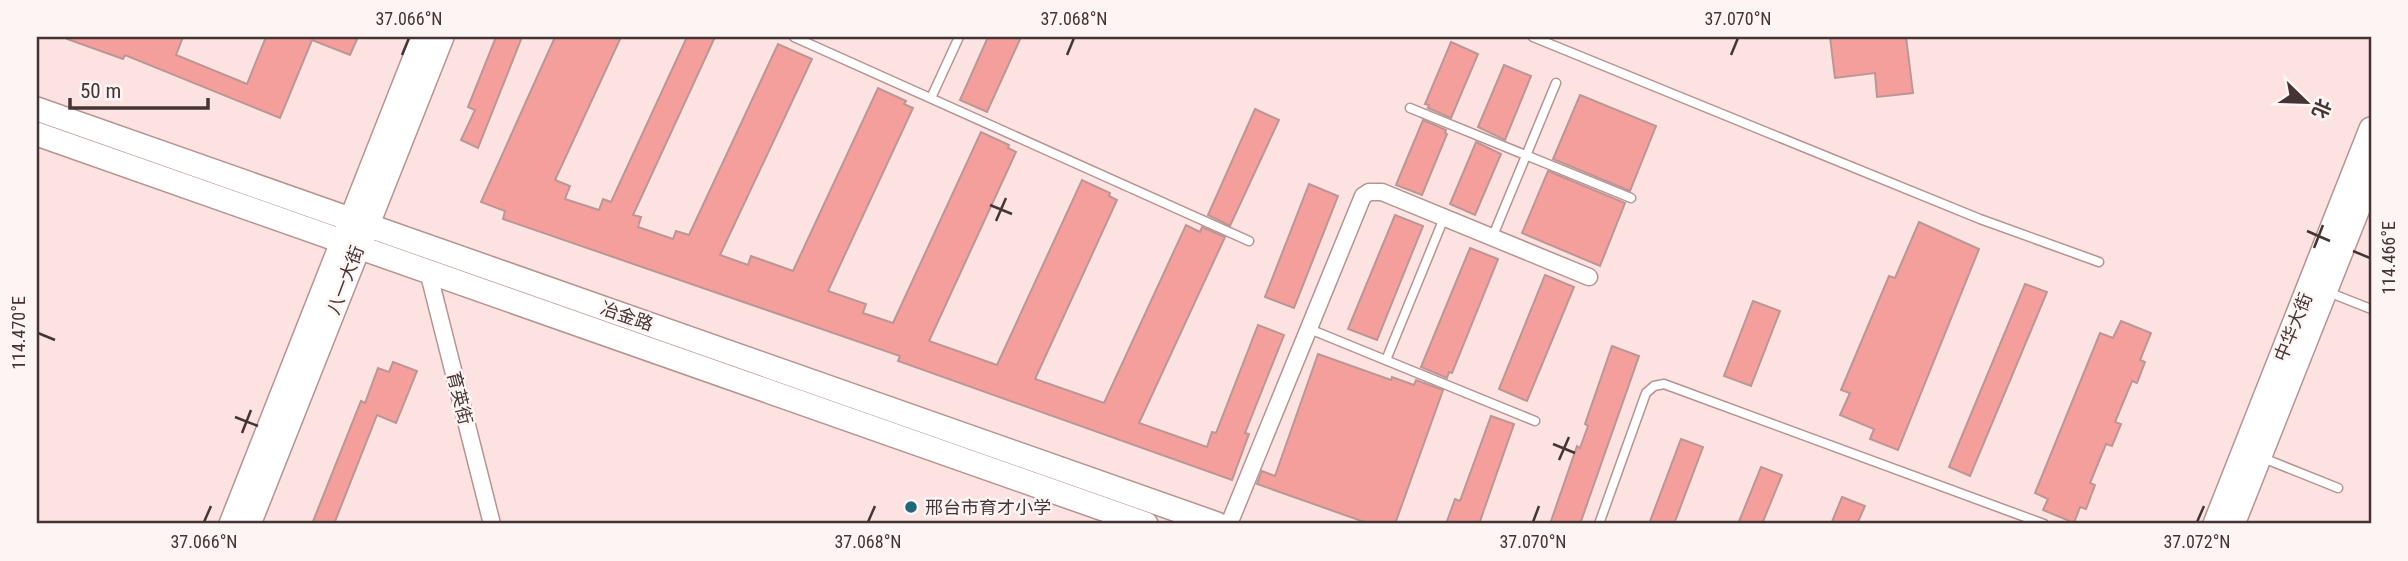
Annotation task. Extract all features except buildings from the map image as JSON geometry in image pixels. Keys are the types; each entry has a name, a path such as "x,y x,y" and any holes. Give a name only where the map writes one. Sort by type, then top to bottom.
{"street":[{"name":"八一大街","path":"249,524 423,37"},
{"name":"八一大街","path":"359,222 442,37"},
{"name":"冶金路","path":"37,109 1217,524"},
{"name":"中华大街","path":"2215,524 2371,129"},
{"name":"冶金路","path":"37,134 1146,524"},
{"name":"中华大街","path":"2233,524 2371,176"},
{"path":"1229,524 1363,196 1369,192 1382,192 1589,277"},
{"name":"八一大街","path":"231,524 351,244"},
{"name":"育英街","path":"428,271 492,524"}],"lane":[{"path":"794,37 1249,241"},
{"path":"932,99 959,37"},
{"path":"1533,37 1980,219 2099,262"},
{"path":"1492,237 1556,83"},
{"path":"1410,108 1631,198"},
{"path":"1386,360 1444,218"},
{"path":"2326,291 2371,309"},
{"path":"1307,328 1535,421"},
{"path":"1599,524 1646,393 1654,386 1664,384 2044,524"},
{"path":"2260,456 2338,488"}],"place":[{"name":"邢台市育才小学","path":"911,507"}]}
